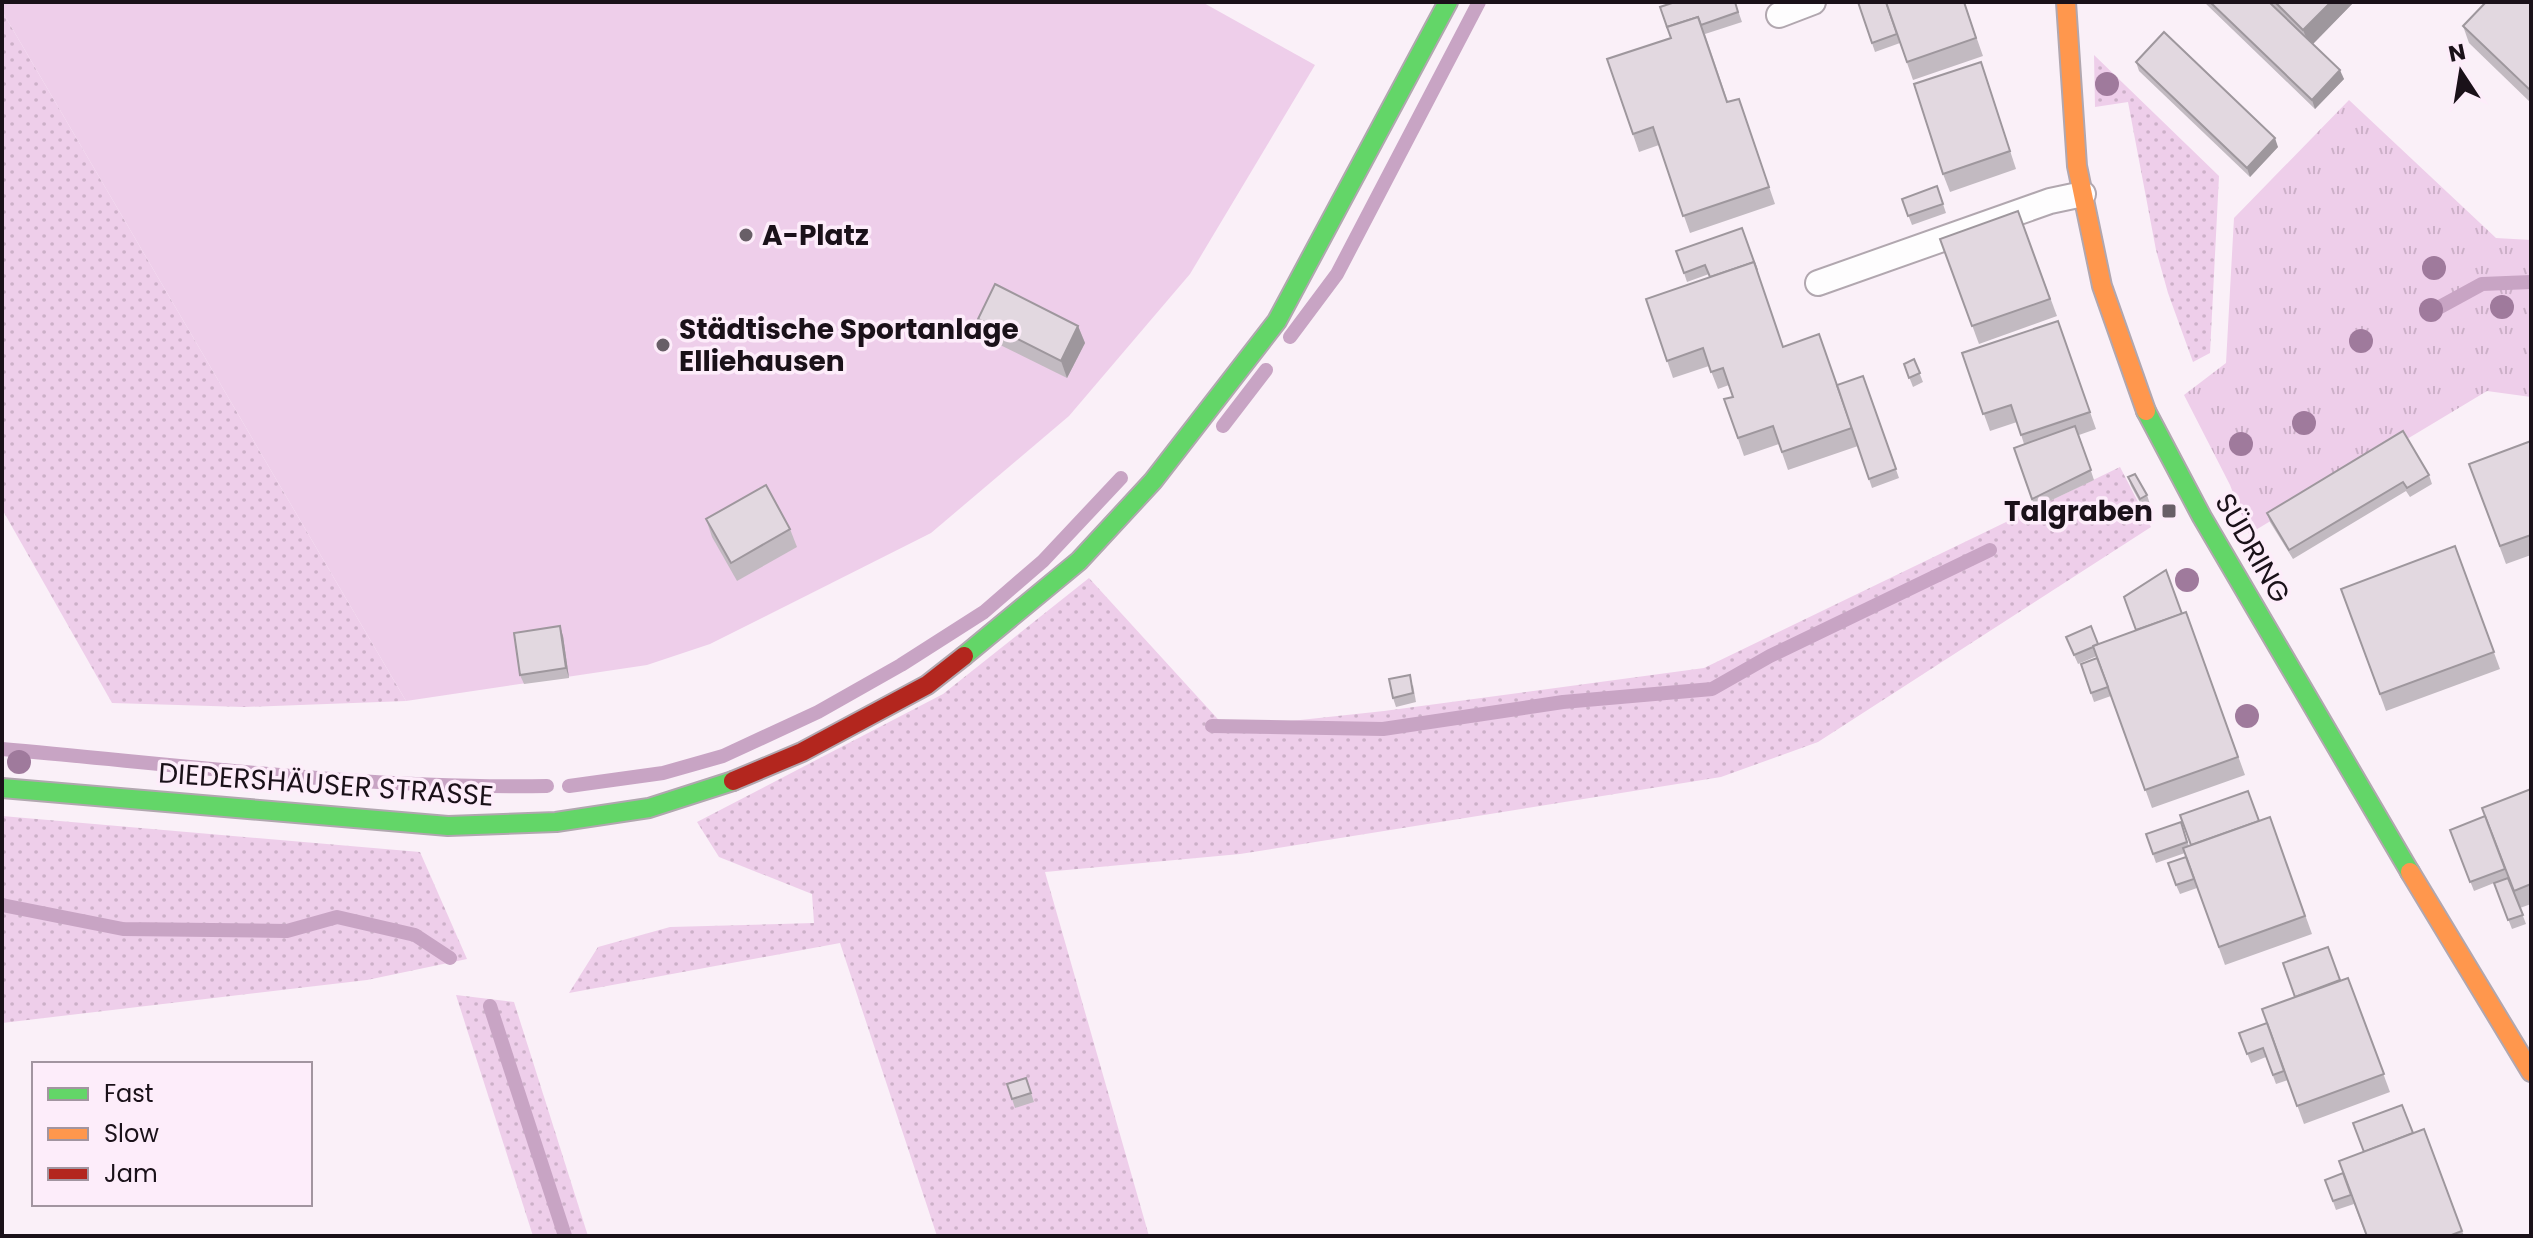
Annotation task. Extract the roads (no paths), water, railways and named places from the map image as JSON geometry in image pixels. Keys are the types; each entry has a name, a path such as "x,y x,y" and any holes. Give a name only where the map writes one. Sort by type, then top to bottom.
{"street":[{"name":"DIEDERSHÄUSER STRASSE","path":"2,788 448,826 556,822 649,808 726,784 802,752 927,685 1079,561 1153,481 1277,321 1448,2"},
{"name":"SÜDRING","path":"2066,2 2077,166 2102,286 2143,406 2202,517 2531,1072"}],"lane":[{"path":"1779,15 1813,2"},
{"path":"1818,283 2050,201 2083,194"}],"waterway":[{"path":"1290,337 1337,274 1479,2"},
{"path":"2438,308 2482,284 2531,282"},
{"path":"1223,426 1266,370"},
{"path":"569,786 663,773 723,756 818,712 901,665 984,612 1043,561 1121,478"},
{"path":"1212,726 1383,729 1563,702 1712,689 1770,656 1990,550"},
{"path":"2,749 342,780 547,786"},
{"path":"2,905 123,929 287,931 337,917 415,935 450,958"},
{"path":"490,1006 565,1236"}],"place":[{"name":"A-Platz","path":"746,235"},
{"name":"Städtische Sportanlage Elliehausen","path":"663,345"},
{"name":"Talgraben","path":"2169,511"}]}
